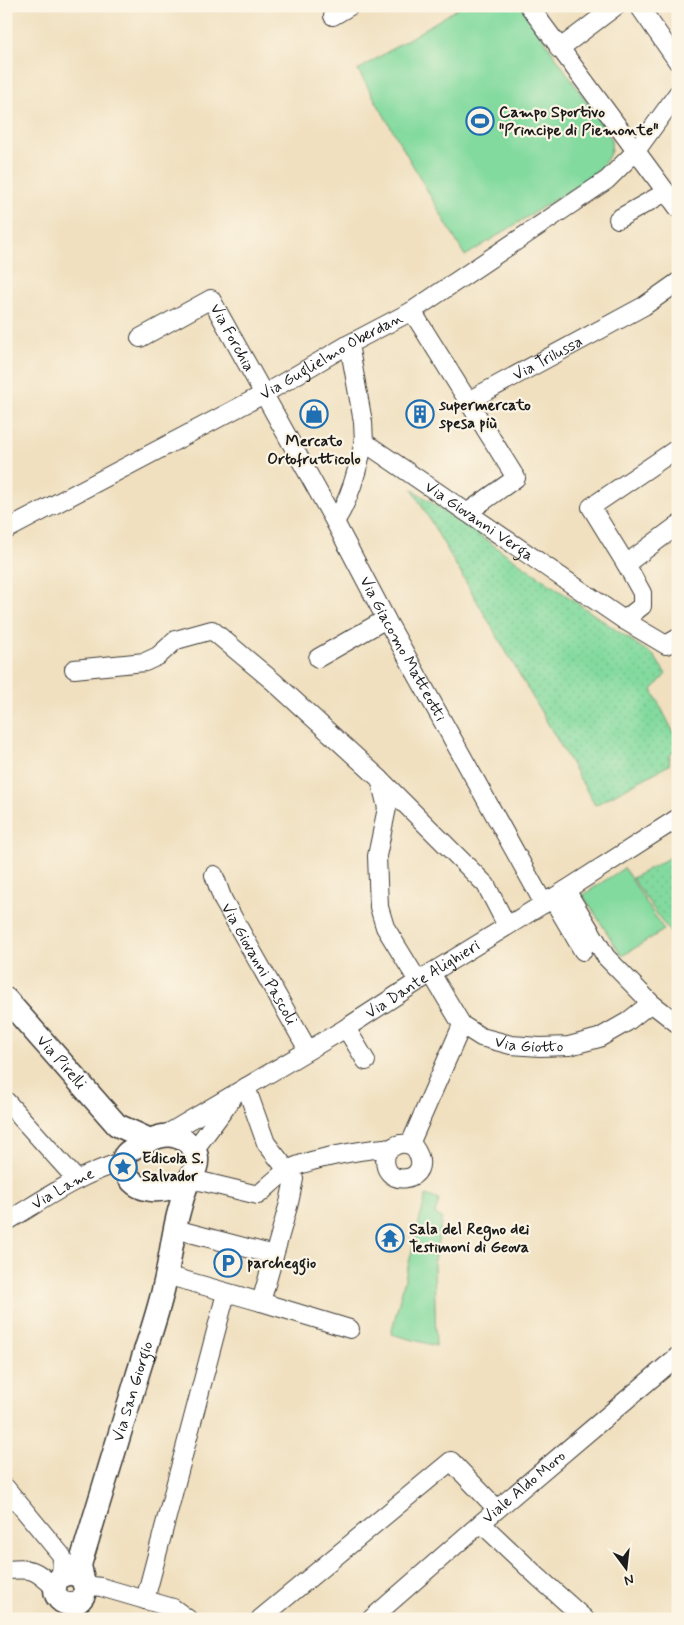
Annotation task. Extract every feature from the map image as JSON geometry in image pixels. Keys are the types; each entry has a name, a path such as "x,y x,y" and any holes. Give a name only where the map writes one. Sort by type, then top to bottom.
{"main road":[{"name":"Via Pirelli","path":"6,999 117,1124 124,1158"},
{"name":"Via Pirelli","path":"117,1124 158,1137"},
{"path":"178,1136 195,1148 197,1168 188,1182 176,1188 156,1191 143,1188 134,1184 126,1172 124,1158 158,1137 178,1136"},
{"name":"Via San Giorgio","path":"69,1591 164,1287 177,1222 188,1182"},
{"path":"156,1191 177,1222"}],"street":[{"path":"333,16 350,6"},
{"path":"529,6 678,208"},
{"path":"559,49 616,6"},
{"path":"639,6 678,62"},
{"name":"Via Guglielmo Oberdan","path":"6,530 264,394 349,344 412,311 607,180 636,151 678,93"},
{"path":"618,220 666,192"},
{"name":"Via Trilussa","path":"468,401 644,306 678,282"},
{"name":"Via Forchia","path":"140,338 211,299 264,394"},
{"path":"412,311 516,478 468,512"},
{"path":"334,522 353,486 364,442 363,422 349,344"},
{"name":"Via Giacomo Matteotti","path":"264,394 386,619 554,897"},
{"name":"Via Giovanni Verga","path":"364,442 624,620 666,645 678,638"},
{"path":"624,620 642,606 642,593 590,507 678,448"},
{"path":"626,564 678,525"},
{"path":"318,658 386,619"},
{"path":"74,668 145,662 158,656 176,640 212,630 274,682 380,778 486,885 507,926"},
{"name":"Via Giotto","path":"380,778 387,808 377,856 379,907 384,927 462,1025 481,1037 511,1045 569,1046 599,1038 627,1022 651,1002"},
{"name":"Via Dante Alighieri","path":"158,1137 346,1028 678,818"},
{"name":"Via Giovanni Pascoli","path":"214,875 223,900 308,1050"},
{"path":"554,897 583,952"},
{"path":"554,897 606,956 651,1002 678,1024"},
{"path":"410,1144 462,1025"},
{"path":"346,1028 366,1061"},
{"path":"195,1148 241,1090 266,1143 294,1179 261,1302"},
{"path":"6,1101 77,1180"},
{"path":"404,1143 414,1147 417,1151 419,1166 414,1176 401,1178 390,1173 384,1161 387,1150 396,1144 404,1143"},
{"path":"258,1196 287,1170 304,1163 370,1149 384,1148 387,1150"},
{"name":"Via Lame","path":"6,1222 77,1180 124,1158"},
{"path":"188,1182 200,1181 289,1203"},
{"path":"177,1222 274,1255"},
{"path":"166,1275 350,1329"},
{"path":"145,1600 226,1292"},
{"name":"Viale Aldo Moro","path":"371,1619 678,1356"},
{"path":"260,1619 451,1460 497,1510"},
{"path":"6,1488 62,1556 69,1591"},
{"path":"481,1523 585,1619"},
{"path":"6,1570 28,1568 69,1591 101,1587 173,1608 188,1619"}],"green space":[{"name":"Campo Sportivo \"Principe di Piemonte\"","path":"462,6 521,6 610,136 611,142 608,157 594,175 465,256 358,70"},
{"path":"412,489 654,656 666,674 652,690 678,741 678,749 670,755 669,765 595,805"},
{"path":"678,853 678,944 632,878"},
{"path":"624,868 664,930 622,956 583,895"},
{"path":"426,1195 439,1200 435,1214 442,1218 434,1263 436,1346 391,1334"}],"place":[{"name":"Campo Sportivo \"Principe di Piemonte\"","path":"480,121"},
{"name":"Mercato Ortofrutticolo","path":"314,414"},
{"name":"supermercato spesa più","path":"420,414"},
{"name":"Edicola S. Salvador","path":"123,1167"},
{"name":"Sala del Regno dei Testimoni di Geova","path":"390,1238"},
{"name":"parcheggio","path":"228,1263"}]}
